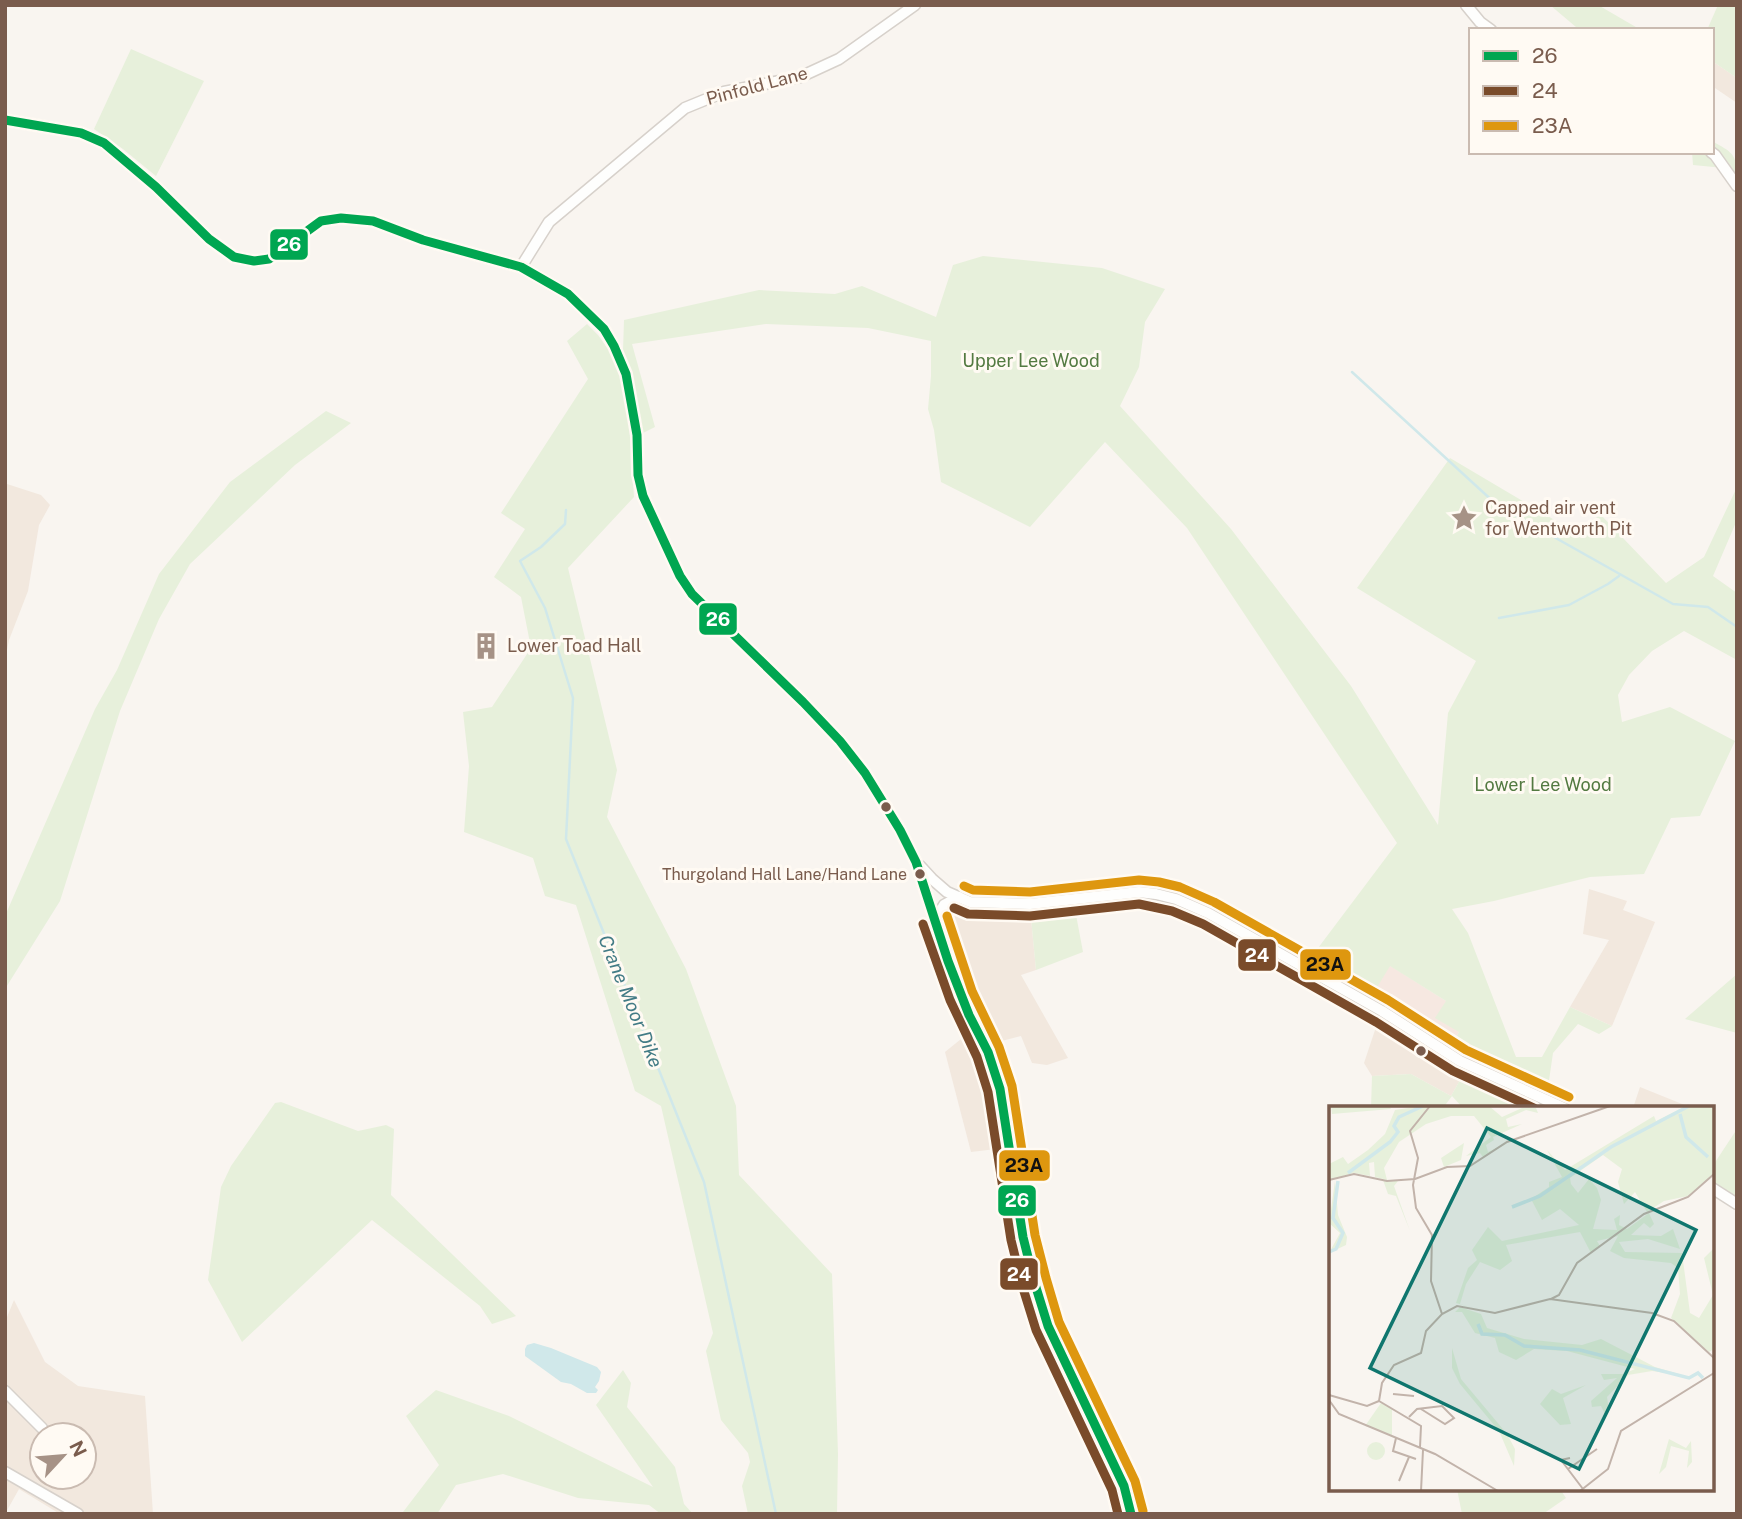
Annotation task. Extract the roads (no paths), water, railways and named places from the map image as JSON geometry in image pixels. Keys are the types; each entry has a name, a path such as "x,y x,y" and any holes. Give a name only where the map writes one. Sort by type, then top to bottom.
{"street":[{"name":"Pinfold Lane","path":"521,267 549,222 685,108 724,92 800,77 839,59 915,5"},
{"path":"1466,5 1480,22 1489,28"},
{"path":"5,120 81,133 104,143 156,187 209,239 234,257 254,261 269,258 321,222 341,218 373,221 423,240 521,267 568,294 604,329 626,374 637,435 638,475 643,496 680,576 692,594 803,702 839,741 865,773 916,862 961,996 988,1052 1000,1088 1023,1237 1048,1326 1125,1486 1131,1514"},
{"path":"1714,154 1737,187"},
{"path":"916,862 947,892 970,902 1030,904 1139,892 1176,899 1208,913 1382,1011 1460,1061 1560,1106"},
{"path":"935,920 944,905 958,897"},
{"path":"1714,1189 1737,1205"},
{"path":"5,1391 33,1421"},
{"path":"5,1472 78,1514"}],"water":[{"path":"534,1343 597,1367 601,1372 595,1387 598,1390 596,1393 587,1393 561,1382 525,1356 527,1345"}],"waterway":[{"path":"1352,372 1497,505 1673,604 1708,607 1737,627"},
{"name":"Crane Moor Dike","path":"566,510 565,524 541,547 520,561 545,608 573,698 566,839 704,1182 776,1514"},
{"path":"1499,618 1569,605 1619,576"}],"place":[{"name":"Capped air vent for Wentworth Pit","path":"1464,518"},
{"name":"Lower Toad Hall","path":"486,646"},
{"name":"Thurgoland Hall Lane/Hand Lane","path":"920,874"}],"park label":[{"name":"Upper Lee Wood","path":"1031,361"},
{"name":"Lower Lee Wood","path":"1543,785"}]}
